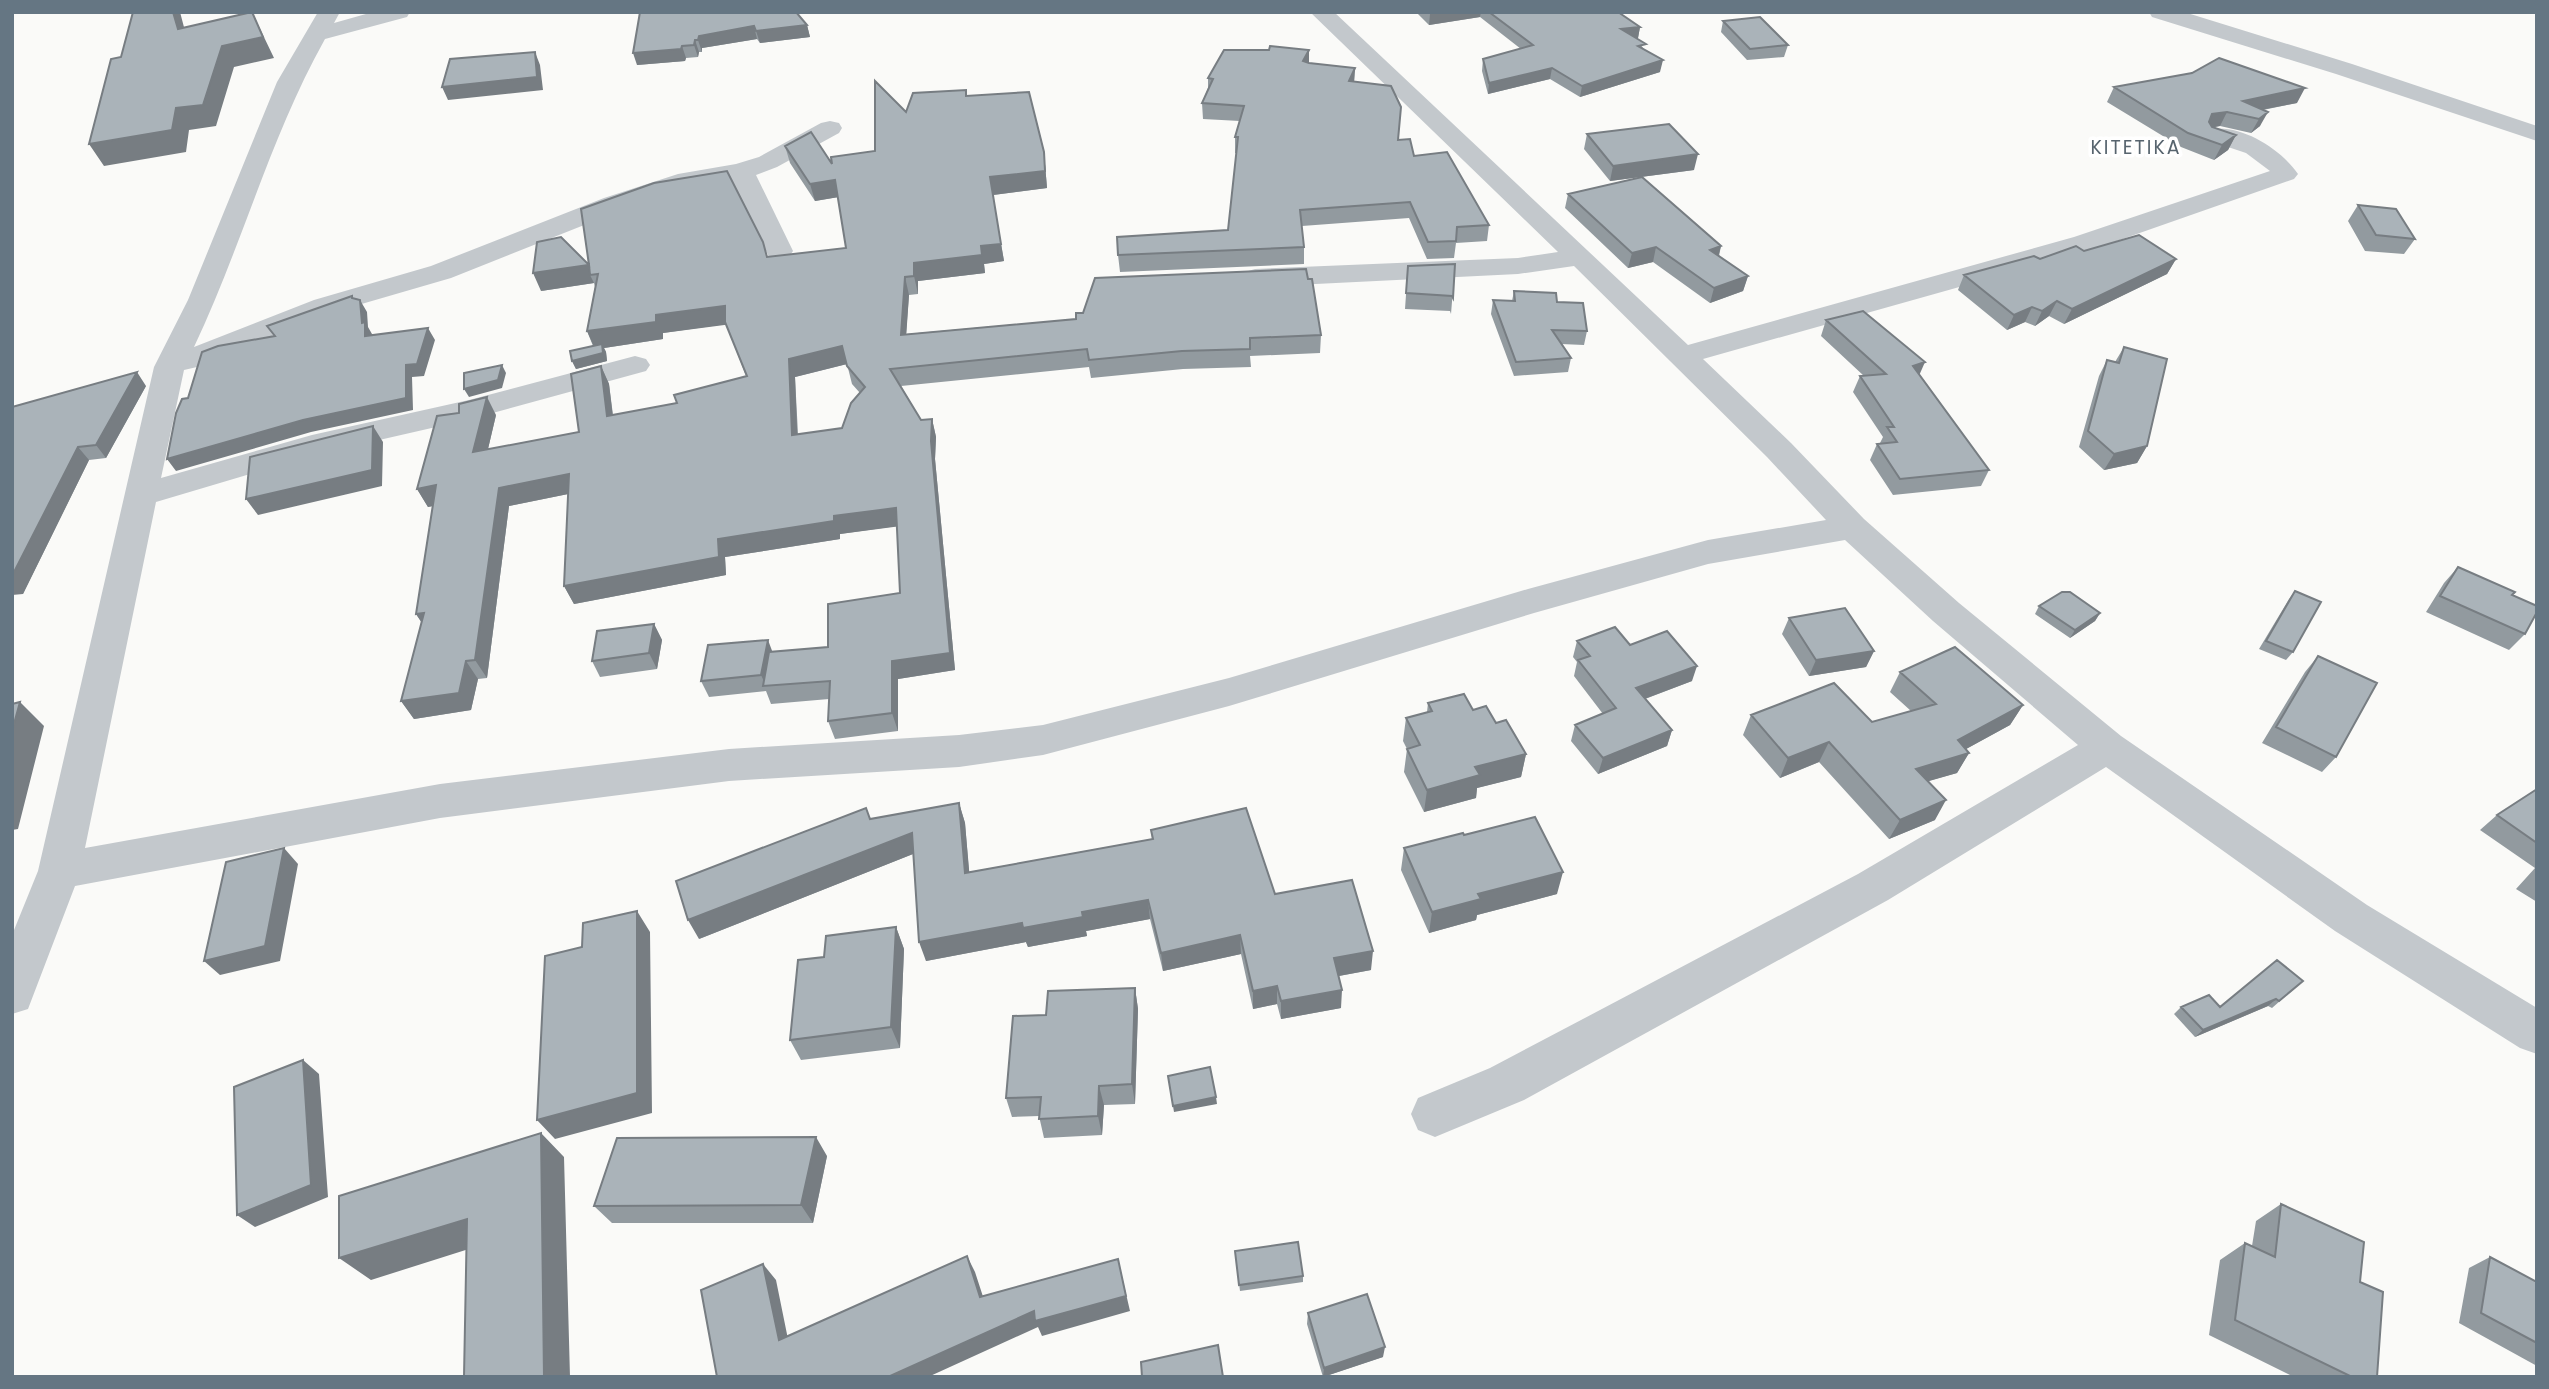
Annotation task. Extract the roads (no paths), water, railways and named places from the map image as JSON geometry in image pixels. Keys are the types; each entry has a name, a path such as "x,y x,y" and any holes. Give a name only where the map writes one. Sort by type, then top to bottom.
{"street":[{"path":"12,994 59,871 141,495 156,370 202,300 289,82 321,23 399,12"},
{"path":"1321,12 1779,450 1852,527 1946,612 2107,747 2351,918 2537,1033"},
{"path":"2160,12 2344,69 2537,134"},
{"path":"156,370 324,306 441,272 613,204 687,180 741,171 768,162 830,128"},
{"path":"1680,356 2004,267 2285,174 2279,163 2266,153 2216,135"},
{"path":"741,171 779,251"},
{"path":"1223,279 1518,266 1580,257"},
{"path":"141,495 312,446 471,409 635,365"},
{"path":"59,871 440,800 729,765 959,751 1043,740 1229,692 1708,552 1852,527"},
{"path":"1435,1114 1507,1084 1861,894 2107,747"}],"district":[{"name":"KITETIKA","path":"2136,147"}]}
